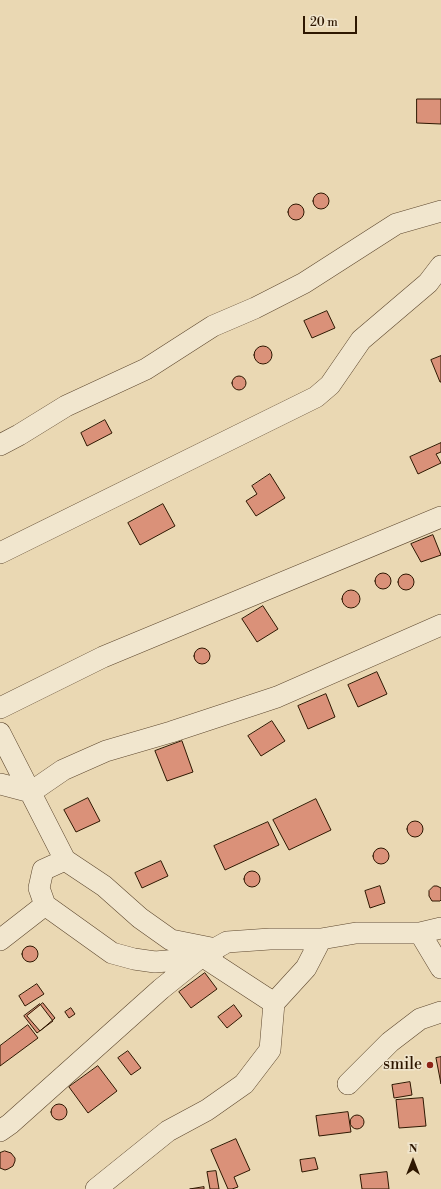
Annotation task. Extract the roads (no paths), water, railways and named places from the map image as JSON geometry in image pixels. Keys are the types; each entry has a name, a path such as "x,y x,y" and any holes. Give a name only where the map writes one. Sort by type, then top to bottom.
{"street":[{"path":"0,445 66,406 146,369 213,326 255,308 304,283 396,224 441,211"},
{"path":"0,553 316,397 330,385 361,340 428,283 441,266"},
{"path":"0,708 103,657 441,517"},
{"path":"0,784 31,792 63,770 106,751 171,732 277,697 441,625"},
{"path":"0,733 65,860 104,886 140,918 171,940 209,952 274,1003"},
{"path":"65,860 43,870 39,888 45,905 112,953 134,959 155,962 178,960 209,952"},
{"path":"0,940 45,905"},
{"path":"0,1131 10,1124 161,989 209,952 227,942 270,939 321,939 356,933 420,933 441,928"},
{"path":"420,933 441,968"},
{"path":"96,1189 168,1131 207,1110 244,1084 270,1050 274,1003 306,968 321,939"},
{"path":"348,1084 390,1042 420,1019 441,1012"}],"place":[{"name":"smile","path":"430,1065"}]}
